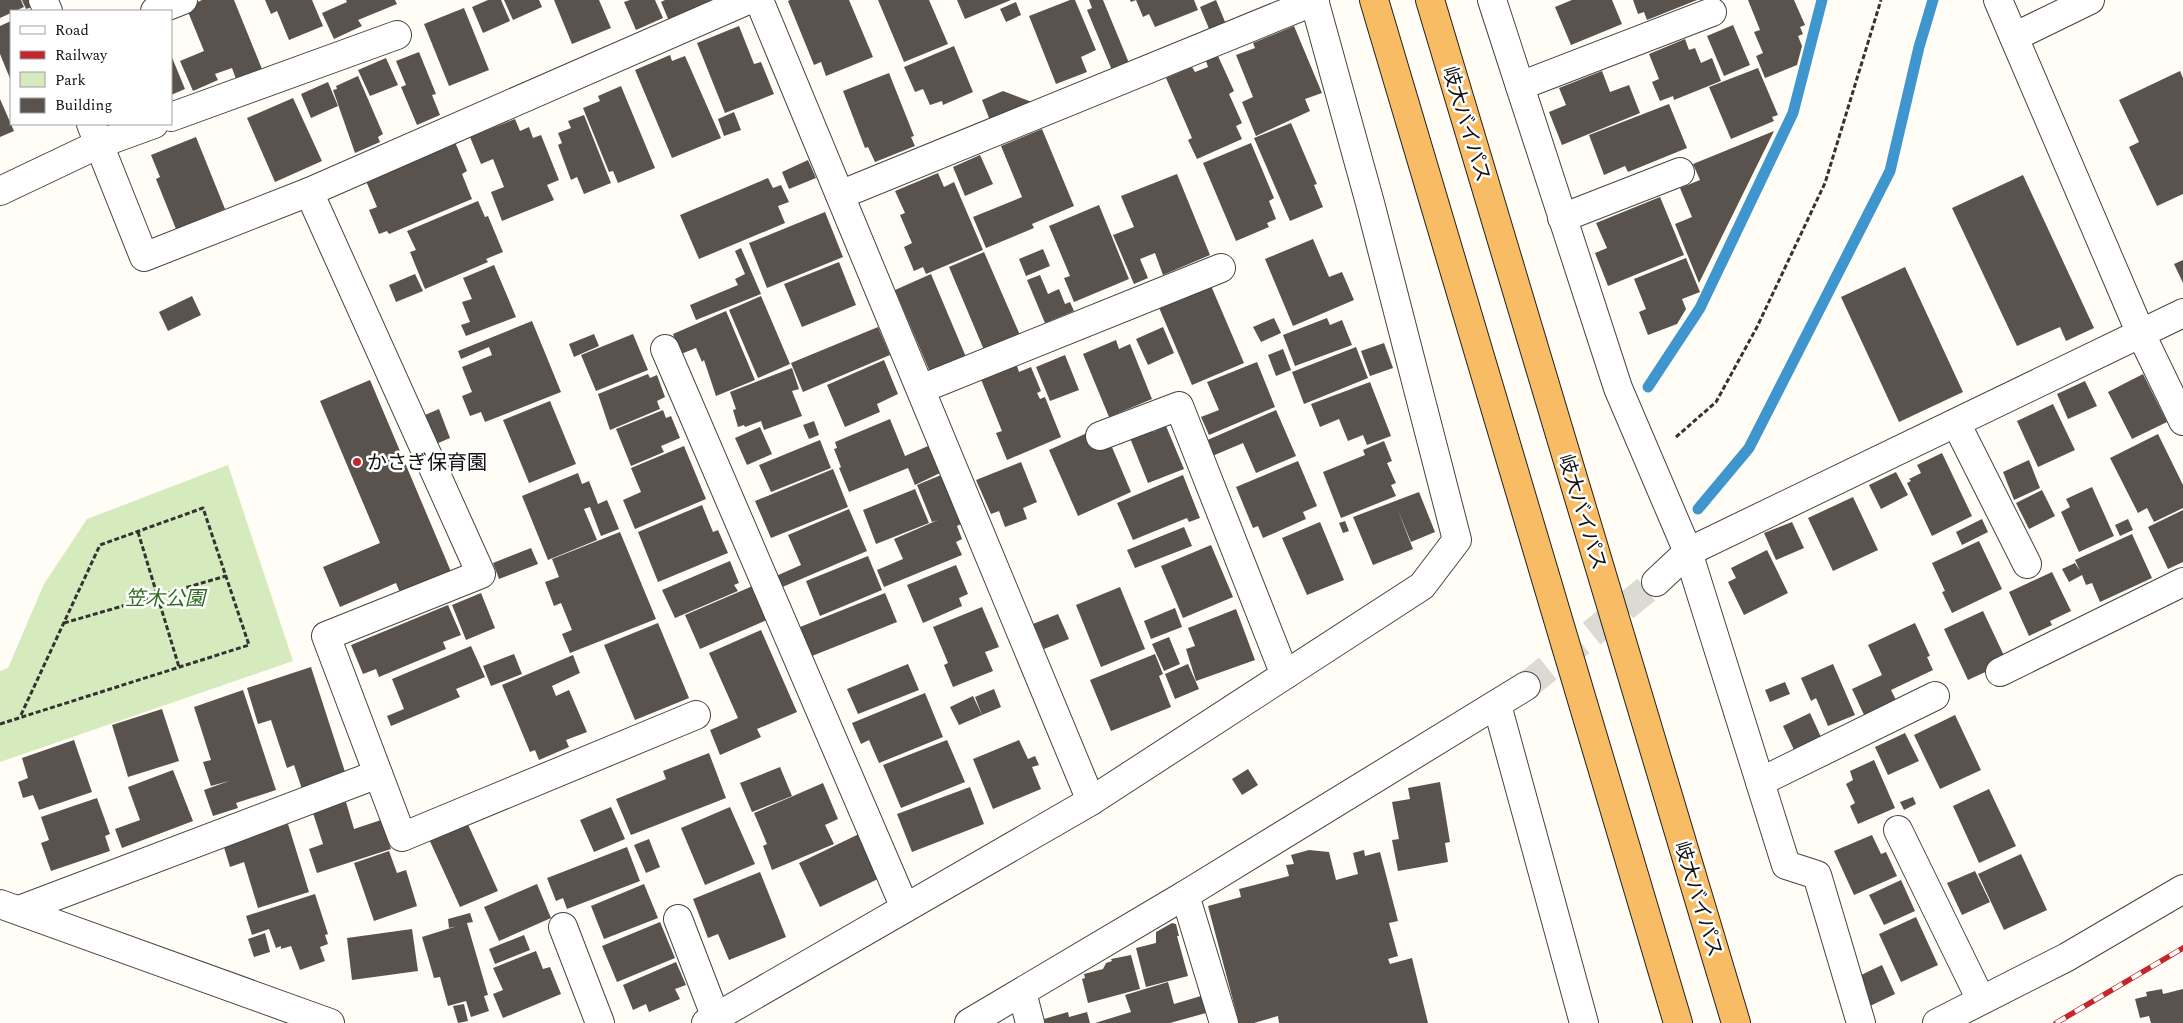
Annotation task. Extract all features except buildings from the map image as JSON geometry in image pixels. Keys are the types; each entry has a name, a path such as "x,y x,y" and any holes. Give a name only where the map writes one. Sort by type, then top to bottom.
{"highway":[{"path":"1374,0 1678,1023"},
{"name":"岐大バイパス","path":"1430,0 1736,1023"}],"street":[{"path":"158,10 183,0"},
{"path":"95,134 144,257 309,192 748,0"},
{"path":"759,0 1091,801"},
{"path":"1492,0 1618,388 1688,552 1786,865 1817,875 1861,1023"},
{"path":"1998,0 2141,334 2183,421"},
{"path":"2014,37 2090,0"},
{"path":"678,919 711,1020 1091,801 1422,586 1457,540 1370,203 1314,1 840,195"},
{"path":"1520,86 1712,12"},
{"path":"172,117 397,35"},
{"path":"0,191 95,134 148,125"},
{"path":"1562,218 1680,172"},
{"path":"309,192 481,574 326,636 402,837 696,715"},
{"path":"921,390 1222,268"},
{"path":"1656,582 1688,552 2183,313"},
{"path":"665,349 905,908"},
{"path":"1100,436 1179,406 1285,675"},
{"path":"1956,423 2027,564"},
{"path":"2000,672 2183,582"},
{"path":"969,1023 1185,895 1526,686"},
{"path":"1760,782 1935,696"},
{"path":"1497,705 1584,1023"},
{"path":"10,907 378,774"},
{"path":"1898,830 1981,1000"},
{"path":"1937,1023 2067,957 2183,889"},
{"path":"1185,895 1224,1023"},
{"path":"10,907 330,1023"},
{"path":"562,928 600,1023"},
{"path":"1022,992 1030,1023"}],"path":[{"path":"1649,460 1716,402 1757,327 1825,183 1881,0"},
{"path":"0,724 20,718 249,645 204,508 100,545 20,718"},
{"path":"138,532 179,667"},
{"path":"64,624 226,576"}],"green space":[{"name":"笠木公園","path":"228,465 293,661 0,762 0,671 8,668 44,584 87,519"}],"waterway":[{"path":"1648,387 1700,308 1793,113 1822,0"},
{"path":"1698,509 1749,448 1890,171 1919,47 1933,0"}],"tunnel":[{"path":"1526,686 1656,582"}],"railway":[{"path":"2056,1023 2183,948"}],"place":[{"name":"かさぎ保育園","path":"357,462"}]}
